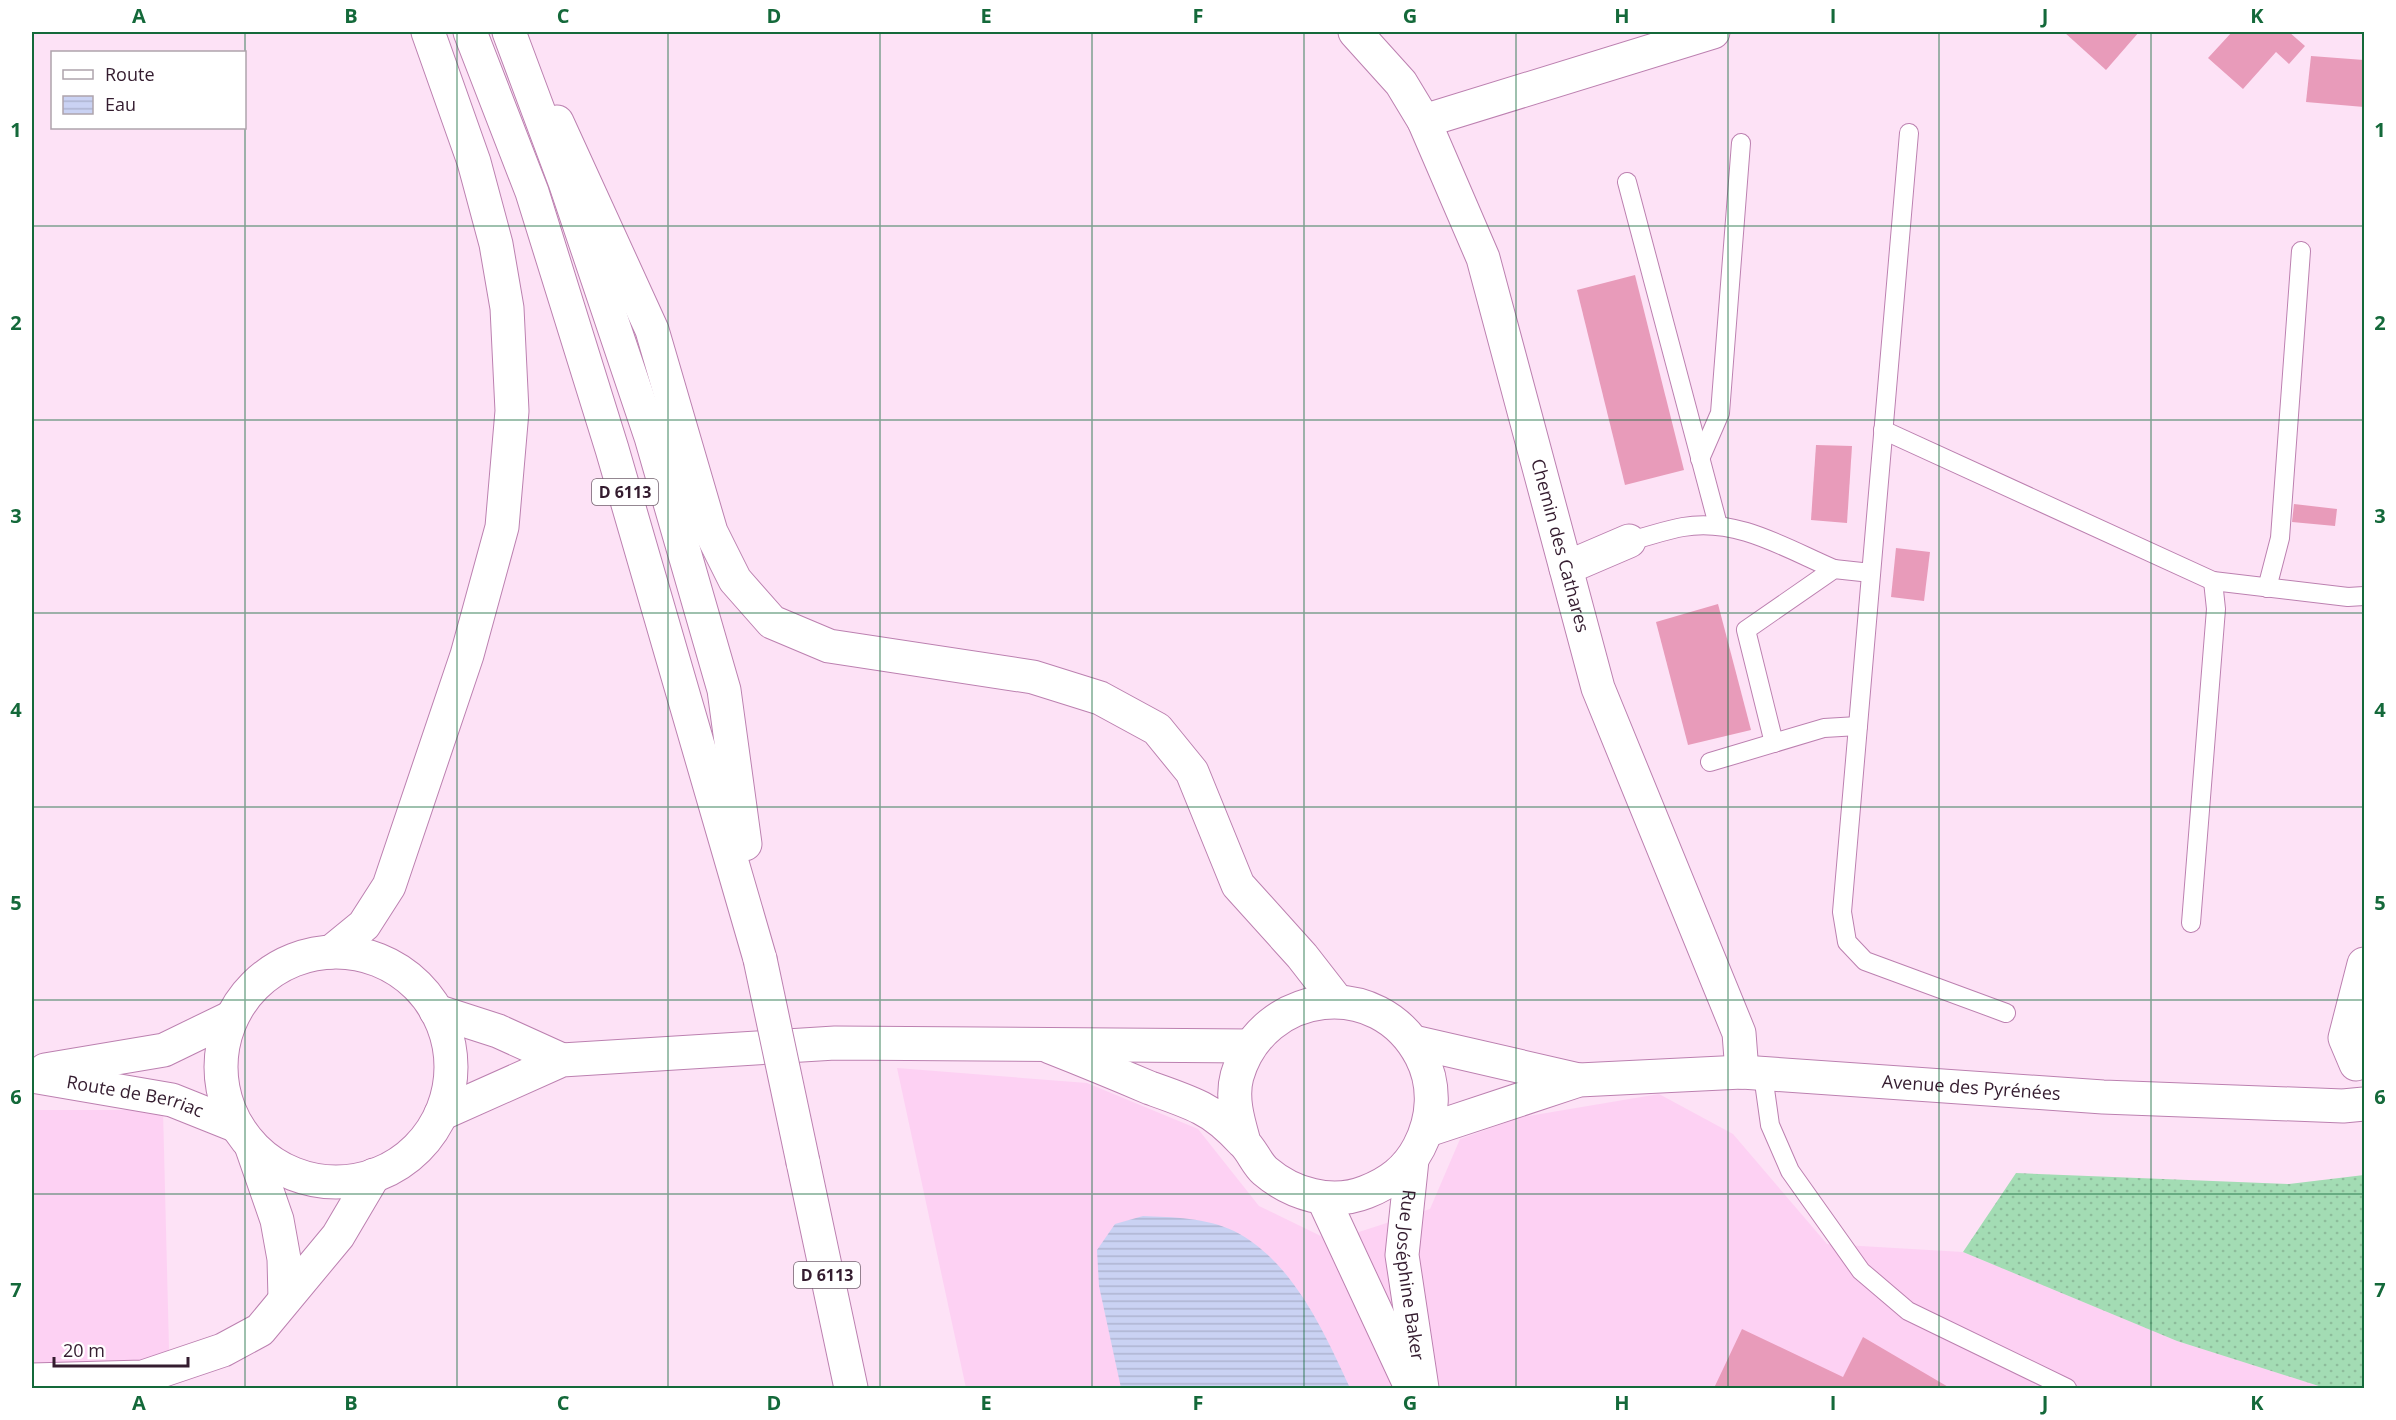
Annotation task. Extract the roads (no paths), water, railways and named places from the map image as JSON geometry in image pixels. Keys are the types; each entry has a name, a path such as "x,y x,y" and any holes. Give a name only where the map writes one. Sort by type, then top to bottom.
{"main road":[{"path":"331,952 364,926 389,885 467,654 502,527 512,411 507,308 496,244 474,162 428,32"},
{"name":"D 6113","path":"470,32 532,192 612,449 760,959 851,1389"},
{"name":"D 6113","path":"509,32 565,182 651,437 724,690 760,959"},
{"path":"516,32 652,330 711,532 735,580 772,622 829,646 1033,677 1100,698 1157,729 1192,772 1238,885 1302,956 1337,1001"},
{"name":"Chemin des Cathares","path":"1355,32 1401,83 1424,121 1483,258 1598,687 1739,1033 1752,1073"},
{"path":"1424,121 1713,32"},
{"path":"1566,568 1629,541"},
{"path":"32,1380 143,1377 223,1350 260,1330 338,1236 374,1175 396,1165 414,1151 429,1134 441,1114 450,1079 449,1044 436,1011 417,986 392,966 363,955 331,952 291,961 272,970 242,999 232,1017 221,1053 223,1091 244,1135 277,1221 284,1259 285,1299"},
{"path":"2354,1105 2360,1062 2345,1038 2364,964"},
{"path":"1050,1047 1202,1108 1244,1142 1263,1170 1290,1189 1323,1198 1356,1196 1388,1183 1412,1161 1428,1131 1433,1097 1428,1068 1414,1042 1393,1021 1366,1006 1337,1001 1303,1005 1274,1021 1250,1046 1237,1077 1235,1110 1244,1142"},
{"path":"436,1011 498,1031 562,1060"},
{"name":"Route de Berriac","path":"32,1074 164,1050 232,1017"},
{"name":"Avenue des Pyrénées","path":"1414,1042 1579,1080 1752,1073 2103,1097 2354,1105"},
{"path":"441,1114 562,1060 835,1043 1050,1047 1250,1046"},
{"name":"Route de Berriac","path":"32,1074 172,1100 244,1135 287,1171 308,1178 330,1182 374,1175"},
{"name":"Avenue des Pyrénées","path":"1428,1131 1579,1080"},
{"name":"Rue Joséphine Baker","path":"1412,1161 1402,1255 1422,1389"},
{"name":"Rue Joséphine Baker","path":"1323,1198 1411,1389"}],"lane":[{"path":"1909,133 1842,912 1848,942 1865,961 2006,1013"},
{"path":"1700,459 1720,413 1741,143"},
{"path":"1627,182 1718,525"},
{"path":"2267,588 2280,538 2301,251"},
{"path":"1883,430 2213,581 2364,596"},
{"path":"1629,541 1684,527 1718,525 1757,535 1834,569 1871,573"},
{"path":"1774,743 1746,630 1834,569"},
{"path":"2191,923 2216,609 2213,581"},
{"path":"1710,762 1824,728 1858,726"},
{"path":"1752,1073 1770,1125 1790,1171 1861,1271 1908,1311 2067,1389"}],"water":[{"path":"1143,1216 1212,1223 1234,1231 1255,1244 1290,1279 1304,1300 1350,1388 1121,1388 1099,1286 1097,1250 1115,1224"}]}
